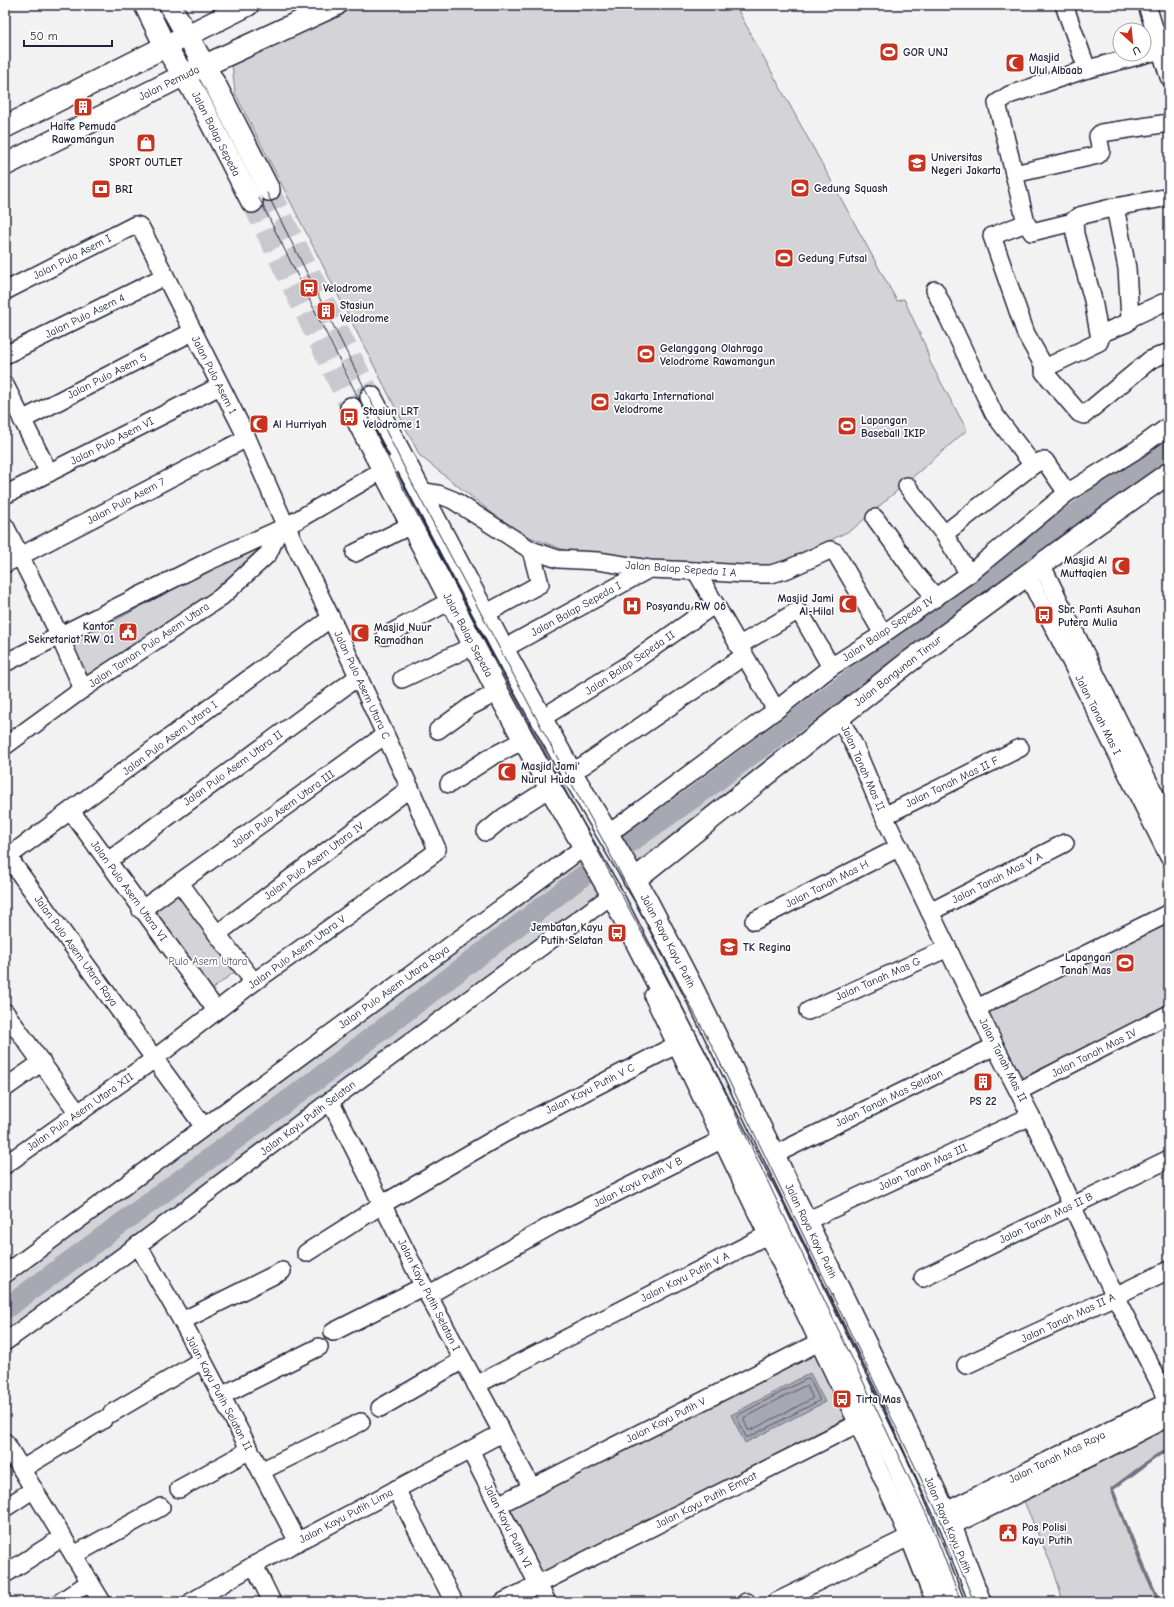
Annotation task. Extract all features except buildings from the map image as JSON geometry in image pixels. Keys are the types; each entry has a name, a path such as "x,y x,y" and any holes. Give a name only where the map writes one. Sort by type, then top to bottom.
{"main road":[{"name":"Jalan Balap Sepeda","path":"145,5 165,46 198,98 252,202"},
{"name":"Jalan Balap Sepeda","path":"170,5 205,65 269,190"},
{"path":"5,127 248,5"},
{"name":"Jalan Pemuda","path":"5,165 184,75 336,5"},
{"path":"372,397 503,649 571,772 610,838"},
{"name":"Jalan Balap Sepeda","path":"351,408 473,646 550,788 610,890"},
{"name":"Jalan Bangunan Timur","path":"630,874 839,717 906,664 1034,569 1169,473"},
{"path":"524,740 545,723"},
{"name":"Jalan Raya Kayu Putih","path":"610,838 645,897 694,989 892,1398 948,1519 980,1602"},
{"name":"Jalan Raya Kayu Putih","path":"610,890 771,1204 827,1338 866,1420 925,1529 953,1602"},
{"path":"771,1204 793,1194"}],"street":[{"path":"1064,5 1087,69"},
{"path":"1146,5 1169,77"},
{"path":"1161,50 1087,69 1009,95 997,103 1026,223 1032,232 1073,222 1075,218 1079,216 1169,198"},
{"path":"1014,174 1098,155 1101,151 1098,136 1101,133 1169,124"},
{"path":"1100,334 1130,321 1127,268 1115,208"},
{"path":"1045,368 1099,342 1100,339 1073,222"},
{"path":"1026,223 992,236 1026,334 1045,368 1045,374 1080,413 1084,416 1150,360 1169,352"},
{"name":"Jalan Pulo Asem I","path":"5,291 135,225 139,226"},
{"name":"Jalan Pulo Asem 1","path":"139,226 247,438 283,528"},
{"name":"Jalan Pulo Asem 4","path":"5,355 165,276"},
{"path":"935,290 994,414 1033,465"},
{"path":"1130,318 1169,300"},
{"name":"Jalan Pulo Asem 5","path":"22,420 192,332"},
{"path":"5,385 49,473"},
{"name":"Jalan Pulo Asem VI","path":"5,495 220,386"},
{"name":"Jalan Balap Sepeda IV","path":"610,838 619,826 776,710 831,667 883,634 969,574 1067,493 1136,450 1169,426"},
{"name":"Jalan Pulo Asem 7","path":"5,564 247,438"},
{"path":"5,662 209,561 283,528 404,459"},
{"path":"944,534 1041,460 1045,461 1067,493"},
{"path":"907,486 944,534 969,574"},
{"name":"Jalan Balap Sepeda I A","path":"421,491 438,494 453,500 530,550 558,559 598,561 649,569 771,574 788,569 833,550 883,634"},
{"path":"875,518 915,573 936,598"},
{"path":"355,553 411,525"},
{"path":"5,526 83,689"},
{"name":"Jalan Pulo Asem Utara C","path":"283,528 331,618 359,676 436,845"},
{"name":"Jalan Taman Pulo Asem Utara","path":"5,746 83,689 221,596 268,554 283,528"},
{"path":"485,614 540,584 530,550"},
{"name":"Jalan Balap Sepeda I","path":"503,649 649,569"},
{"name":"Jalan Tanah Mas I","path":"1034,569 1169,823"},
{"name":"Jalan Tanah Mas I","path":"1034,569 1169,857"},
{"path":"696,571 776,710"},
{"path":"384,636 450,601"},
{"name":"Jalan Balap Sepeda II","path":"545,723 715,604"},
{"path":"571,772 584,765 794,613 798,612 801,614 831,667"},
{"name":"Jalan Pulo Asem Utara I","path":"6,856 70,811 331,618"},
{"path":"402,679 473,646"},
{"name":"Jalan Pulo Asem Utara II","path":"108,861 359,676"},
{"path":"438,730 471,706 498,692"},
{"name":"Jalan Tanah Mas II","path":"839,717 930,912 995,1046 1019,1091 1115,1296 1162,1388 1168,1407"},
{"name":"Jalan Pulo Asem Utara III","path":"141,910 385,735"},
{"path":"450,784 489,758 524,740"},
{"name":"Jalan Tanah Mas II F","path":"884,816 1020,748"},
{"name":"Jalan Pulo Asem Utara IV","path":"217,934 410,788"},
{"path":"486,832 504,817 550,788"},
{"name":"Jalan Pulo Asem Utara VI","path":"70,811 108,861 141,910 216,1010"},
{"name":"Jalan Tanah Mas V A","path":"930,912 1065,844"},
{"name":"Jalan Pulo Asem Utara V","path":"154,1059 254,982 432,855 436,851 436,845"},
{"name":"Jalan Tanah Mas H","path":"754,921 900,848"},
{"name":"Jalan Pulo Asem Utara Raya","path":"5,1274 204,1127 587,853"},
{"name":"Jalan Pulo Asem Utara Raya","path":"6,856 204,1127"},
{"path":"180,883 254,982"},
{"name":"Jalan Kayu Putih Selatan","path":"5,1342 138,1245 610,890"},
{"path":"977,1008 1169,913"},
{"name":"Jalan Raya Kayu Putih","path":"625,920 641,968 676,1045 723,1139 768,1235 827,1338"},
{"name":"Jalan Tanah Mas G","path":"808,1011 948,948"},
{"path":"5,1012 78,1113"},
{"name":"Jalan Tanah Mas IV","path":"1019,1091 1169,1014"},
{"name":"Jalan Kayu Putih V C","path":"306,1253 383,1204 505,1133 676,1045"},
{"name":"Jalan Tanah Mas Selatan","path":"782,1151 995,1046"},
{"name":"Jalan Pulo Asem Utara XII","path":"5,1165 154,1059"},
{"path":"5,1088 42,1062"},
{"name":"Jalan Kayu Putih Selatan I","path":"330,1101 426,1290 532,1488"},
{"name":"Jalan Tanah Mas III","path":"816,1217 1031,1116"},
{"name":"Jalan Kayu Putih V B","path":"333,1332 426,1290 723,1139"},
{"name":"Jalan Tanah Mas II B","path":"923,1278 1169,1159"},
{"name":"Jalan Kayu Putih V A","path":"476,1385 768,1235"},
{"name":"Jalan Kayu Putih Selatan II","path":"138,1245 182,1321 298,1542"},
{"name":"Jalan Tanah Mas II A","path":"966,1365 1169,1270"},
{"path":"182,1321 282,1271"},
{"name":"Jalan Kayu Putih V","path":"498,1505 827,1338"},
{"path":"221,1396 320,1347"},
{"path":"22,1468 202,1360"},
{"path":"380,1408 463,1360"},
{"name":"Jalan Tanah Mas Raya","path":"948,1519 1168,1407"},
{"name":"Jalan Raya Kayu Putih","path":"866,1420 909,1537 929,1588 937,1602"},
{"name":"Jalan Kayu Putih Empat","path":"503,1602 866,1420"},
{"path":"261,1471 361,1422"},
{"name":"Jalan Kayu Putih Lima","path":"191,1602 254,1565 502,1433"},
{"path":"5,1443 22,1468 102,1602"},
{"path":"179,1489 250,1450"},
{"name":"Jalan Kayu Putih VI","path":"470,1450 547,1602"},
{"path":"5,1508 34,1489"},
{"path":"396,1489 454,1602"},
{"path":"74,1555 161,1507"},
{"path":"5,1574 63,1537"},
{"path":"776,1602 909,1537"},
{"path":"254,1565 272,1602"},
{"path":"60,1602 90,1582"}],"green space":[{"name":"Gelanggang Olahraga Velodrome Rawamangun","path":"336,5 735,5 897,301 904,299 925,345 930,362 967,430 853,529 776,566 659,575 578,555 516,532 420,456 235,93 231,53"},
{"path":"1169,426 1169,473 634,880 607,833"},
{"path":"275,533 261,557 87,694 65,648"},
{"path":"584,847 612,895 5,1342 5,1274"},
{"name":"Pulo Asem Utara","path":"173,889 237,970 210,991 147,908"},
{"name":"Lapangan Tanah Mas","path":"1169,920 1169,1006 1018,1080 984,1011"},
{"path":"823,1333 858,1412 543,1574 508,1503"},
{"path":"1169,1419 1169,1450 1158,1455 1112,1489 1160,1602 1061,1602 1062,1598 1054,1571 1020,1492"}],"water":[{"path":"810,1373 825,1402 745,1443 731,1415"}],"waterway":[{"path":"626,845 696,796 1046,534 1080,511 1169,445"},
{"path":"5,1309 316,1080 588,872"},
{"path":"1159,1602 1133,1543 1112,1489 1158,1455 1169,1450"}],"tunnel":[{"path":"269,190 371,397"},
{"path":"252,202 351,408"}],"tram line":[{"path":"267,193 412,483 713,1048 939,1516 974,1602"},
{"path":"259,198 402,486 706,1052 933,1528 961,1602"}],"place":[{"name":"GOR UNJ","path":"889,52"},
{"name":"Masjid Ulul Albaab","path":"1015,63"},
{"name":"Halte Pemuda Rawamangun","path":"83,107"},
{"name":"SPORT OUTLET","path":"146,143"},
{"name":"Universitas Negeri Jakarta","path":"917,163"},
{"name":"Gedung Squash","path":"800,188"},
{"name":"BRI","path":"101,189"},
{"name":"Gedung Futsal","path":"784,258"},
{"name":"Velodrome","path":"309,288"},
{"name":"Stasiun Velodrome","path":"326,311"},
{"name":"Gelanggang Olahraga Velodrome Rawamangun","path":"646,354"},
{"name":"Jakarta International Velodrome","path":"600,402"},
{"name":"Stasiun LRT Velodrome 1","path":"349,417"},
{"name":"Al Hurriyah","path":"259,424"},
{"name":"Lapangan Baseball IKIP","path":"847,426"},
{"name":"Masjid Al Muttaqien","path":"1121,566"},
{"name":"Masjid Jami Al-Hilal","path":"848,604"},
{"name":"Posyandu RW 06","path":"632,606"},
{"name":"Sbr. Panti Asuhan Putera Mulia","path":"1044,615"},
{"name":"Kantor Sekretariat RW 01","path":"128,632"},
{"name":"Masjid Nuur Ramadhan","path":"360,633"},
{"name":"Masjid Jami' Nurul Huda","path":"507,772"},
{"name":"Jembatan Kayu Putih Selatan","path":"617,933"},
{"name":"TK Regina","path":"729,947"},
{"name":"Lapangan Tanah Mas","path":"1125,963"},
{"name":"PS 22","path":"983,1082"},
{"name":"Tirta Mas","path":"842,1399"},
{"name":"Pos Polisi Kayu Putih","path":"1008,1533"}]}
